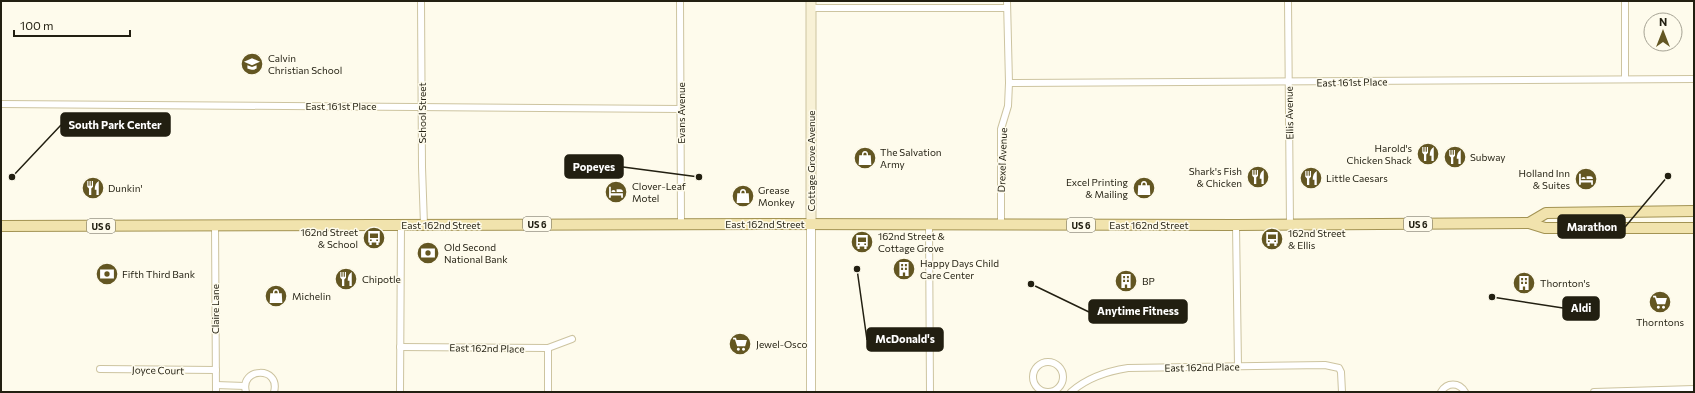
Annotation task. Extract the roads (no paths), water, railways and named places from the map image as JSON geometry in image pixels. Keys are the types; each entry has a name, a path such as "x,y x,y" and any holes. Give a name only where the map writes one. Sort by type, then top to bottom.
{"main road":[{"name":"Cottage Grove Avenue","path":"810,5 811,224"},
{"name":"East 162nd Street","path":"1528,223 1546,214 1694,211"},
{"name":"East 162nd Street","path":"1,226 929,224 1236,226 1528,223 1545,228 1694,228"}],"street":[{"name":"School Street","path":"421,1 424,225"},
{"name":"Evans Avenue","path":"680,1 681,224"},
{"name":"Ellis Avenue","path":"1288,1 1290,225"},
{"path":"1625,1 1625,79"},
{"path":"810,5 1007,4"},
{"name":"Drexel Avenue","path":"1001,225 1001,129 1008,106 1009,84 1007,4"},
{"name":"East 161st Place","path":"1009,84 1694,79"},
{"name":"East 161st Place","path":"1,104 681,108"},
{"name":"Cottage Grove Avenue","path":"811,224 811,392"},
{"path":"929,224 930,392"},
{"name":"Claire Lane","path":"215,225 216,389"},
{"path":"400,225 400,392"},
{"path":"1236,226 1238,366"},
{"name":"East 162nd Place","path":"400,347 548,348 572,339"},
{"path":"548,348 548,392"},
{"path":"1050,362 1058,366 1063,375 1060,390 1044,391 1036,386 1033,376 1040,364 1050,362"},
{"name":"East 162nd Place","path":"1071,392 1087,381 1113,370 1128,368 1325,365 1339,368 1341,372 1342,392"},
{"name":"Joyce Court","path":"100,369 216,370"},
{"path":"216,389 245,389 248,377 256,372 266,373 273,379 274,392"},
{"path":"1441,392 1445,386 1454,384 1462,388 1465,392"},
{"path":"1594,392 1694,389"}],"place":[{"name":"Calvin Christian School","path":"252,64"},
{"name":"Harold's Chicken Shack","path":"1428,154"},
{"name":"Subway","path":"1455,157"},
{"name":"The Salvation Army","path":"865,158"},
{"name":"Marathon","path":"1668,176"},
{"name":"South Park Center","path":"12,177"},
{"name":"Popeyes","path":"699,177"},
{"name":"Shark's Fish & Chicken","path":"1258,177"},
{"name":"Little Caesars","path":"1311,178"},
{"name":"Holland Inn & Suites","path":"1586,179"},
{"name":"Dunkin'","path":"93,188"},
{"name":"Excel Printing & Mailing","path":"1144,188"},
{"name":"Clover-Leaf Motel","path":"616,192"},
{"name":"Grease Monkey","path":"743,196"},
{"name":"162nd Street & School","path":"374,238"},
{"name":"162nd Street & Ellis","path":"1272,239"},
{"name":"162nd Street & Cottage Grove","path":"862,242"},
{"name":"Old Second National Bank","path":"428,253"},
{"name":"McDonald's","path":"857,269"},
{"name":"Happy Days Child Care Center","path":"904,269"},
{"name":"Fifth Third Bank","path":"107,274"},
{"name":"Chipotle","path":"346,279"},
{"name":"BP","path":"1126,281"},
{"name":"Thornton's","path":"1524,283"},
{"name":"Anytime Fitness","path":"1031,284"},
{"name":"Michelin","path":"276,296"},
{"name":"Aldi","path":"1492,297"},
{"name":"Thorntons","path":"1660,302"},
{"name":"Jewel-Osco","path":"740,344"}]}
